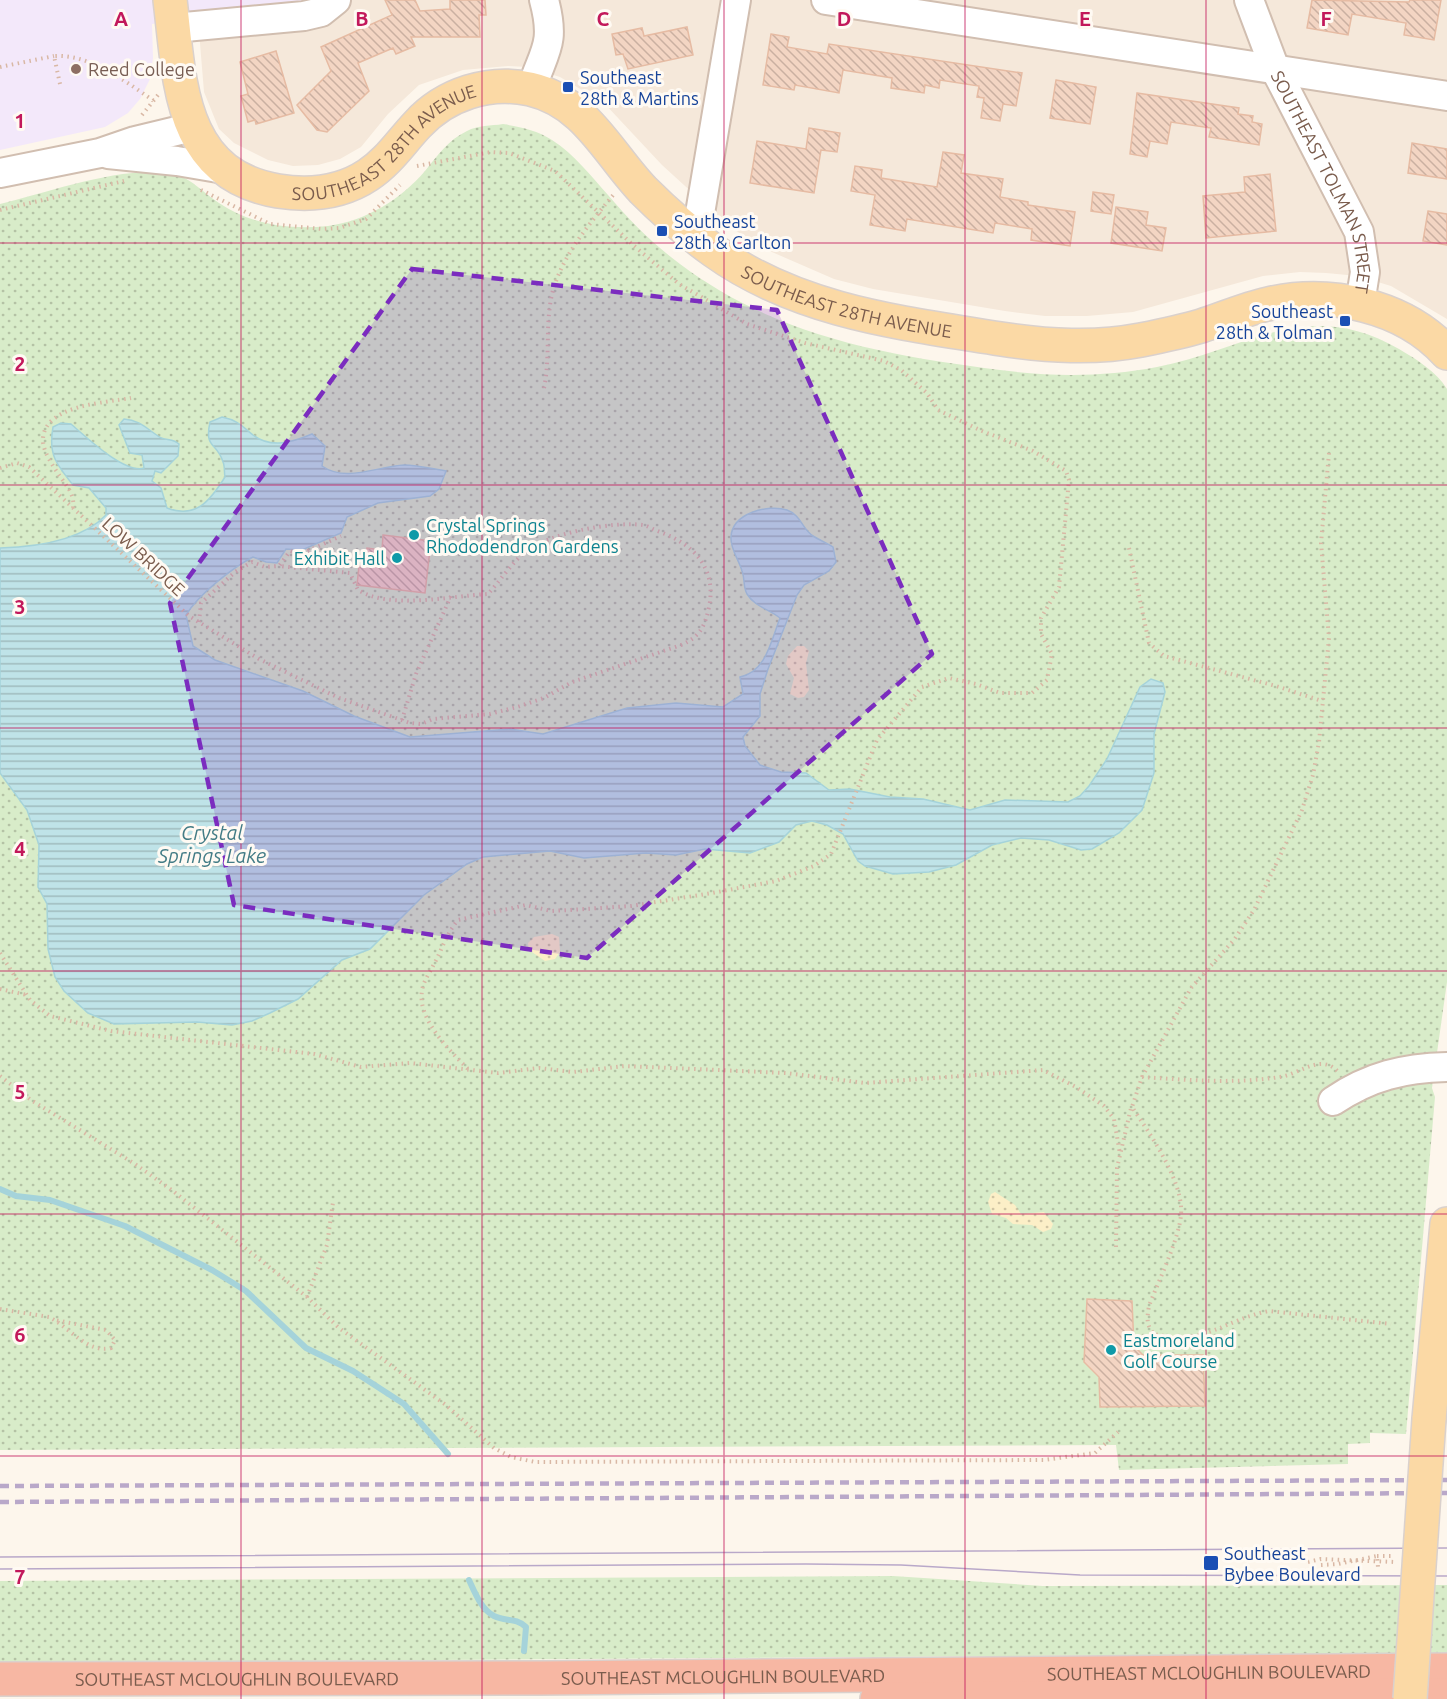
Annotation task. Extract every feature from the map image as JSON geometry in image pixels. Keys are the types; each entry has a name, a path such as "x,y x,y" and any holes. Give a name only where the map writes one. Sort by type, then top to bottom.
{"highway":[{"name":"SOUTHEAST MCLOUGHLIN BOULEVARD","path":"0,1680 1447,1670"},
{"name":"SOUTHEAST MCLOUGHLIN BOULEVARD","path":"877,1699 1447,1695"}],"main road":[{"name":"SOUTHEAST 28TH AVENUE","path":"172,14 184,107 193,127 209,154 224,169 270,189 293,193 334,190 352,184 370,173 428,114 455,97 470,91 500,86 531,90 555,97 584,118 630,174 661,207 718,254 763,280 822,304 887,321 1042,344 1089,347 1136,341 1201,326 1264,305 1284,301 1336,299 1360,304"},
{"name":"SOUTHEAST TOLMAN STREET","path":"1360,304 1400,318 1424,332 1447,353"},
{"path":"1410,1699 1429,1419 1447,1224"}],"street":[{"path":"172,14 304,16 321,12 336,0"},
{"path":"696,237 736,0"},
{"path":"826,0 1447,96"},
{"name":"SOUTHEAST TOLMAN STREET","path":"1249,0 1275,69 1359,232 1365,272 1360,304"},
{"path":"531,90 549,46 546,8"},
{"path":"0,173 100,153 135,141 193,127"},
{"path":"100,153 177,161 224,169"},
{"path":"1342,1095 1412,1068 1447,1068"}],"path":[{"path":"54,56 60,84"},
{"path":"0,67 54,56 85,60 154,102"},
{"path":"137,121 154,102 160,91"},
{"path":"408,174 425,163 444,162 482,153 509,153 555,171 598,214 679,284 747,324 805,343 884,361 901,370 927,393 938,410 982,431 1033,451 1066,471 1069,495 1063,567 1059,586 1041,618 1041,634 1052,654 1047,681 1032,693 1000,693 976,684 949,678 922,687 877,740 855,792 840,837 831,854 814,866 776,880 631,906 551,911 526,905 458,920 444,939 427,976 422,990 422,1007 442,1043 468,1069"},
{"path":"544,388 548,367 550,310 554,287 564,264 598,214 630,174"},
{"path":"0,210 132,179"},
{"path":"193,187 270,224 322,230 339,228 366,219 403,181"},
{"path":"73,509 74,499 48,458 43,443 45,426 62,412 131,398"},
{"path":"1119,1154 1142,1077 1191,988 1234,940 1274,874 1302,810 1314,775 1329,638 1321,543 1329,453"},
{"name":"LOW BRIDGE","path":"0,468 16,463 29,467 198,623 259,659 339,698 402,720 421,724 433,719 490,714 517,707 544,698 572,682 694,639 705,626 712,588 694,550 674,537 643,525 595,528 554,535 525,552 488,594 400,603 381,600 358,590 350,573 279,566"},
{"path":"198,623 201,603 235,572 252,562 265,567 279,566 290,551 301,554 341,536"},
{"path":"1129,548 1149,643 1164,656 1276,686 1322,701"},
{"path":"402,720 416,674 451,596"},
{"path":"0,953 27,995 50,1016 111,1031 314,1053 361,1067 410,1063 512,1073 539,1068 573,1072 626,1066 786,1073 865,1083 1043,1070 1076,1087 1104,1106 1116,1126 1119,1154 1114,1223 1116,1247"},
{"path":"0,989 27,995"},
{"path":"1142,1077 1213,1081 1280,1077 1316,1063 1335,1068 1342,1095"},
{"path":"0,1076 31,1100 135,1164 307,1297 339,1328 418,1383 494,1448 511,1456 536,1462 1044,1460 1095,1453 1118,1432"},
{"path":"1132,1107 1156,1144 1182,1206 1178,1229 1149,1306 1147,1320 1154,1334 1194,1337 1218,1331 1250,1315 1269,1311 1391,1324"},
{"path":"307,1297 327,1245 333,1202"},
{"path":"0,1309 56,1320 106,1330 115,1340 111,1348 103,1350 87,1344 56,1320"},
{"path":"1308,1562 1338,1564 1377,1556 1378,1565 1401,1562"}],"highlighted area":[{"path":"412,269 777,310 932,654 587,958 234,905 170,603"}],"shaded area":[{"name":"Reed College","path":"0,0 320,0 302,8 152,24 153,58 150,79 140,99 128,113 105,127 0,150"},
{"path":"320,0 1447,0 1447,319 1391,286 1358,276 1326,273 1300,272 1263,276 1133,312 1087,316 1045,316 1005,311 873,289 834,279 765,249 730,227 662,165 604,103 560,77 528,67 508,66 463,70 419,85 388,114 361,147 340,159 318,165 293,166 268,160 234,143 219,129 204,92 198,19"}],"green space":[{"name":"Eastmoreland Golf Course","path":"503,124 534,131 568,152 651,240 680,264 717,289 754,309 832,338 873,349 957,364 1020,372 1079,375 1118,373 1157,367 1277,331 1306,327 1335,327 1366,334 1399,349 1426,366 1443,383 1447,389 1447,982 1432,1088 1435,1097 1406,1434 1370,1433 1370,1443 1348,1444 1348,1464 1119,1470 1116,1445 0,1450 0,204 110,176 154,172 181,176 213,199 258,221 300,227 328,226 369,214 394,199 416,181 444,148 460,135 471,129"},
{"path":"893,1576 1043,1586 1447,1585 1447,1653 0,1663 0,1581"}],"sand":[{"path":"797,646 804,646 809,651 806,663 809,690 804,697 798,698 790,694 794,678 786,664 788,656"},
{"path":"552,934 559,937 560,952 555,959 545,961 529,950 528,943 534,937"},
{"path":"995,1192 1015,1205 1021,1214 1044,1212 1053,1224 1051,1229 1043,1232 1032,1225 1013,1224 1006,1218 992,1214 988,1202 991,1194"}],"water":[{"name":"Crystal Springs Lake","path":"222,417 236,422 267,442 290,442 312,434 325,446 322,466 331,471 352,473 404,465 446,471 439,489 430,496 378,503 347,517 341,533 302,550 286,549 277,563 253,557 216,583 191,607 186,615 193,646 215,660 303,691 354,716 410,737 510,729 543,734 627,708 676,703 723,707 743,694 740,677 749,674 762,662 780,618 758,605 747,594 742,571 732,546 733,529 744,516 752,512 779,508 792,512 809,533 833,547 836,562 829,571 804,585 797,595 768,669 760,694 760,716 743,737 745,746 760,765 781,772 806,773 829,790 850,789 890,797 923,799 970,810 1005,800 1068,802 1080,796 1089,786 1107,759 1140,687 1151,679 1163,683 1165,692 1154,734 1154,773 1142,810 1119,833 1092,849 1081,850 1049,840 1021,838 992,845 956,865 929,872 893,874 865,866 858,861 843,834 827,825 812,821 796,825 779,842 750,853 705,849 676,855 646,853 584,858 550,851 483,857 467,864 424,895 370,949 342,960 298,999 252,1021 232,1025 197,1022 114,1024 88,1013 64,991 55,977 48,949 47,904 38,887 39,845 27,810 0,773 0,548 42,544 71,537 96,524 106,515 106,508 89,488 73,485 58,465 52,445 53,427 61,423 71,424 106,453 136,468 144,468 142,455 130,453 119,425 124,419 138,423 160,438 177,442 179,444 178,456 161,473 155,471 152,481 161,488 167,508 186,511 201,506 208,500 225,477 224,465 209,437 210,422"}],"building":[{"path":"385,0 415,0 420,11 450,9 450,0 485,0 486,15 479,15 480,37 411,37 415,46 396,54 393,48 358,63 369,91 327,132 317,130 297,105 331,71 321,47 392,15"},
{"path":"1312,0 1409,2 1410,0 1441,0 1434,40 1404,35 1406,23 1352,14 1348,35 1307,28"},
{"path":"687,27 693,55 628,69 623,54 616,55 612,34 642,28 644,36"},
{"path":"771,34 789,37 787,47 827,54 829,44 1022,73 1016,106 1003,104 1000,121 981,118 984,98 977,97 979,86 940,80 939,88 925,85 924,93 891,88 892,78 843,70 839,93 795,85 794,90 763,85"},
{"path":"276,51 294,113 256,124 255,120 248,122 241,96 248,94 240,62"},
{"path":"1056,80 1096,87 1090,124 1050,118"},
{"path":"1137,93 1239,108 1238,114 1253,116 1252,122 1262,124 1259,145 1209,137 1211,128 1171,122 1167,144 1150,141 1147,157 1130,154"},
{"path":"809,128 840,133 837,152 821,150 814,193 750,183 757,141 806,149"},
{"path":"1412,143 1447,149 1447,179 1408,173"},
{"path":"943,152 964,155 961,173 1003,179 1000,197 1028,202 1028,205 1075,212 1070,246 1031,240 1032,229 995,223 993,233 907,219 905,231 870,225 875,195 851,191 855,166 882,170 881,178 937,187"},
{"path":"1270,174 1276,231 1206,238 1203,196 1245,192 1244,177"},
{"path":"1093,192 1114,195 1111,214 1091,211"},
{"path":"1116,207 1148,212 1146,225 1166,228 1162,251 1111,243"},
{"path":"1428,211 1447,214 1447,245 1423,241"},
{"name":"Exhibit Hall","path":"383,535 431,541 425,593 357,585 359,566 364,566 367,548 382,550"},
{"name":"Eastmoreland Golf Course","path":"1087,1299 1132,1301 1134,1346 1143,1355 1203,1355 1205,1406 1100,1407 1099,1377 1084,1362"}],"waterway":[{"path":"0,1189 16,1196 50,1200 125,1226 212,1270 246,1291 306,1348 353,1371 404,1404 448,1454"},
{"path":"469,1580 479,1600 489,1613 498,1618 518,1622 526,1627 524,1651"}],"tram line":[{"path":"0,1557 1447,1548"},
{"path":"0,1569 806,1564 901,1565 1080,1575 1447,1576"}],"railway":[{"path":"0,1486 1447,1480"},
{"path":"0,1502 1447,1493"}],"place":[{"name":"Reed College","path":"76,69"},
{"name":"Southeast 28th & Martins","path":"568,87"},
{"name":"Southeast 28th & Carlton","path":"662,231"},
{"name":"Southeast 28th & Tolman","path":"1345,321"},
{"name":"Crystal Springs Rhododendron Gardens","path":"414,535"},
{"name":"Exhibit Hall","path":"397,558"},
{"name":"Eastmoreland Golf Course","path":"1111,1350"},
{"name":"Southeast Bybee Boulevard","path":"1211,1563"}]}
